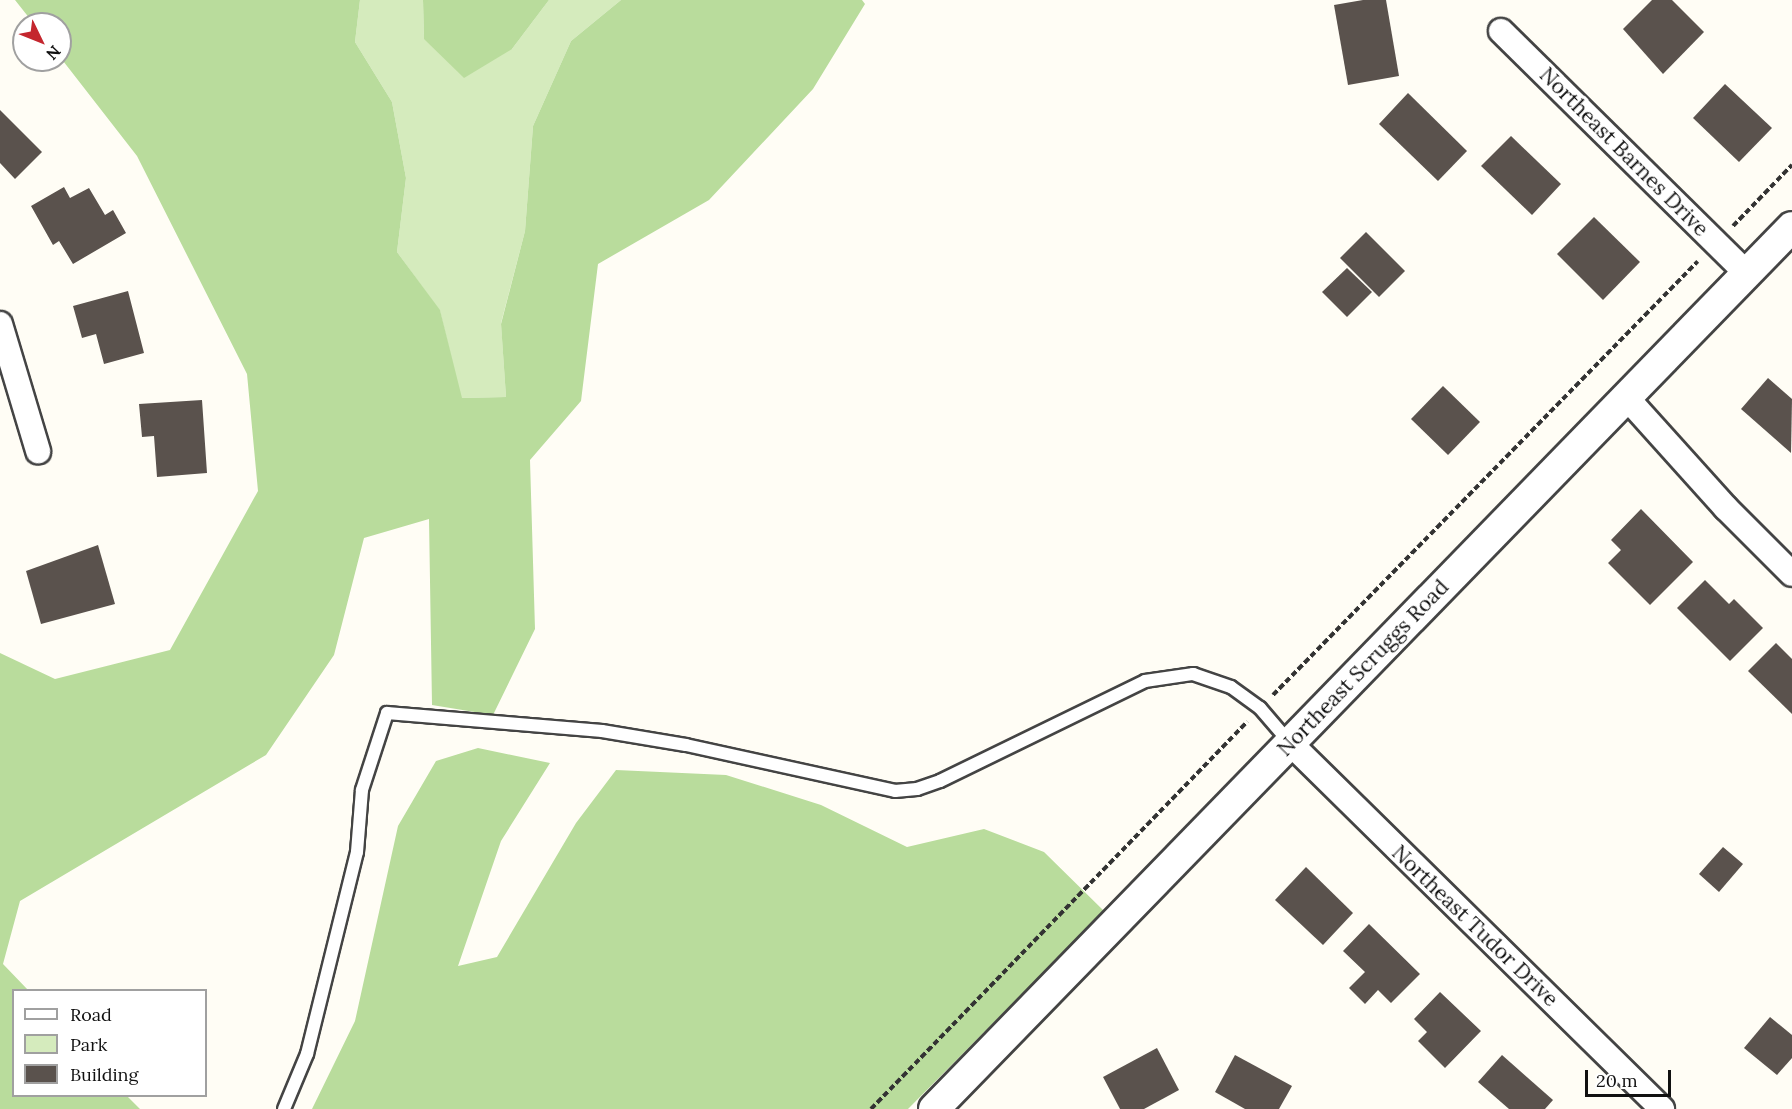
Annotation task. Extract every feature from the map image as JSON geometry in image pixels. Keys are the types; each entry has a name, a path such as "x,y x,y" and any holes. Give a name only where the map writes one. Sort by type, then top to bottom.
{"street":[{"name":"Northeast Barnes Drive","path":"1501,31 1747,274"},
{"name":"Northeast Scruggs Road","path":"934,1109 1792,227"},
{"path":"0,324 38,451"},
{"path":"1626,397 1726,508 1792,574"},
{"name":"Northeast Tudor Drive","path":"1290,742 1662,1109"}],"lane":[{"path":"284,1109 307,1054 316,1020 357,852 362,790 387,713 602,731 686,745 895,791 917,789 940,781 1145,681 1193,674 1231,687 1260,708 1290,742"}],"path":[{"path":"871,1109 1792,165"}],"green space":[{"path":"15,0 360,0 355,42 392,102 406,178 397,252 440,310 462,398 506,397 501,324 525,231 533,126 571,41 621,0 862,0 865,4 813,89 709,200 598,264 581,401 530,460 535,629 493,715 432,705 429,519 364,538 334,655 266,755 20,901 3,964 27,989 12,989 12,1097 128,1097 140,1109 0,1109 0,653 55,679 170,650 258,491 247,374 137,156 72,72 72,12 24,12"},
{"path":"360,0 423,0 424,39 512,49 549,0 621,0 571,41 533,126 525,231 501,323 506,397 461,398 440,311 397,252 406,178 392,102 355,42"},
{"path":"423,0 549,0 512,49 464,78 424,39"},
{"path":"478,748 550,763 501,841 458,966 497,957 576,823 616,770 726,775 821,805 907,847 984,829 1044,852 1104,911 908,1109 312,1109 355,1021 398,826 436,761"}],"building":[{"path":"1363,0 1386,0 1399,76 1348,85 1334,5"},
{"path":"1652,0 1672,0 1704,32 1663,74 1623,29"},
{"path":"1725,84 1772,128 1739,162 1693,118"},
{"path":"1408,93 1467,151 1438,181 1379,124"},
{"path":"0,110 42,152 15,179 0,163"},
{"path":"1511,136 1561,184 1532,215 1481,166"},
{"path":"64,187 70,198 89,188 105,215 113,210 126,233 73,264 59,241 53,245 31,206"},
{"path":"1594,217 1640,262 1603,300 1557,254"},
{"path":"1366,232 1405,271 1379,297 1340,258"},
{"path":"1347,268 1372,292 1347,317 1322,292"},
{"path":"128,291 144,353 104,364 96,334 82,338 73,306"},
{"path":"1768,378 1792,399 1791,453 1741,409"},
{"path":"1443,386 1480,422 1448,455 1411,419"},
{"path":"202,400 207,473 157,477 154,436 142,437 139,404"},
{"path":"1641,509 1693,562 1650,605 1608,563 1621,550 1611,540"},
{"path":"98,545 115,604 41,624 26,571"},
{"path":"1705,580 1729,604 1734,599 1763,628 1730,661 1677,608"},
{"path":"1776,643 1792,659 1792,714 1748,671"},
{"path":"1723,847 1743,864 1719,892 1699,874"},
{"path":"1306,867 1353,913 1323,945 1275,900"},
{"path":"1369,924 1420,974 1391,1003 1378,990 1365,1004 1349,988 1365,972 1343,951"},
{"path":"1440,992 1481,1031 1445,1068 1418,1041 1427,1032 1414,1019"},
{"path":"1770,1017 1792,1035 1792,1058 1777,1075 1744,1048"},
{"path":"1157,1048 1179,1090 1144,1109 1120,1109 1103,1077"},
{"path":"1235,1055 1292,1086 1279,1109 1245,1109 1215,1092"},
{"path":"1502,1055 1553,1100 1545,1109 1509,1109 1478,1082"}]}
